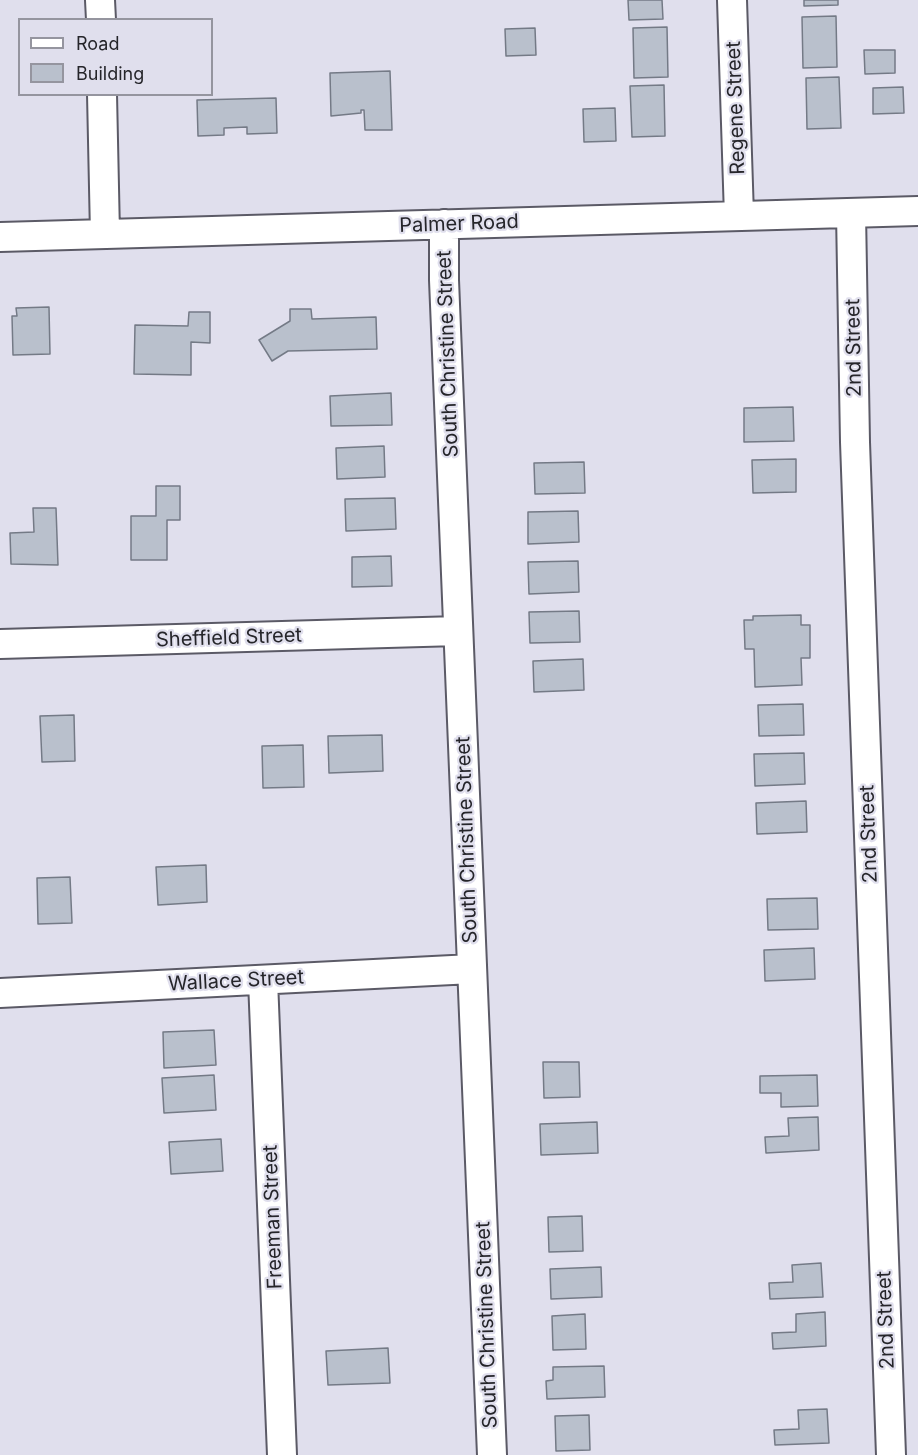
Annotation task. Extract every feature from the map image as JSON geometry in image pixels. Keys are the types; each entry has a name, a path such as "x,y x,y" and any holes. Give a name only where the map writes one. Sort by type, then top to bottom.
{"street":[{"path":"100,0 101,18"},
{"name":"Regene Street","path":"732,0 739,216"},
{"path":"102,96 105,234"},
{"name":"Palmer Road","path":"0,237 918,211"},
{"name":"2nd Street","path":"850,213 855,442 891,1455"},
{"name":"South Christine Street","path":"444,224 458,631 492,1455"},
{"name":"Sheffield Street","path":"0,644 458,631"},
{"name":"Wallace Street","path":"0,993 472,969"},
{"name":"Freeman Street","path":"263,980 282,1455"}],"building":[{"path":"628,0 662,0 663,19 629,20"},
{"path":"804,0 838,0 838,5 804,6"},
{"path":"836,16 837,67 803,68 802,17"},
{"path":"667,27 668,77 634,78 633,28"},
{"path":"535,28 536,55 506,56 505,29"},
{"path":"864,50 895,50 895,73 865,74"},
{"path":"390,71 392,130 365,130 364,110 361,110 361,113 331,116 330,73"},
{"path":"839,77 841,128 807,129 806,78"},
{"path":"664,85 665,136 632,137 630,86"},
{"path":"903,87 904,113 873,114 873,88"},
{"path":"276,98 277,133 247,134 247,127 224,128 224,135 198,136 197,100"},
{"path":"615,108 616,141 584,142 583,109"},
{"path":"49,307 50,354 13,355 12,316 17,316 16,308"},
{"path":"290,309 311,309 312,319 376,317 377,349 288,351 272,361 259,340 290,321"},
{"path":"189,312 210,312 210,343 191,342 191,375 134,374 135,325 188,326"},
{"path":"391,393 392,425 331,426 330,396"},
{"path":"793,407 794,441 744,442 744,408"},
{"path":"384,446 385,477 337,479 336,448"},
{"path":"796,459 796,492 753,493 752,460"},
{"path":"584,462 585,493 535,494 534,463"},
{"path":"156,486 180,486 180,520 167,520 167,560 131,560 131,516 156,516"},
{"path":"395,498 396,529 346,531 345,499"},
{"path":"33,508 56,508 58,565 11,564 10,533 34,532"},
{"path":"578,511 579,542 528,544 528,512"},
{"path":"391,556 392,586 352,587 352,557"},
{"path":"578,561 579,592 529,594 528,562"},
{"path":"579,611 580,642 530,643 529,612"},
{"path":"801,615 801,625 810,625 810,658 801,658 802,685 755,687 754,649 745,649 744,620 753,620 753,616"},
{"path":"583,659 584,690 534,692 533,661"},
{"path":"803,704 804,735 759,736 758,705"},
{"path":"74,715 75,761 42,762 40,716"},
{"path":"382,735 383,771 329,773 328,736"},
{"path":"303,745 304,787 263,788 262,746"},
{"path":"804,753 805,784 755,786 754,754"},
{"path":"806,801 807,832 757,834 756,803"},
{"path":"206,865 207,902 158,905 156,867"},
{"path":"70,877 72,923 38,924 37,878"},
{"path":"817,898 818,929 768,930 767,899"},
{"path":"814,948 815,979 765,981 764,950"},
{"path":"214,1030 216,1065 164,1068 163,1032"},
{"path":"543,1062 579,1062 580,1097 544,1098"},
{"path":"214,1075 216,1110 164,1113 162,1078"},
{"path":"817,1075 818,1106 781,1107 781,1093 760,1093 760,1076"},
{"path":"818,1117 819,1150 766,1153 765,1137 789,1136 788,1118"},
{"path":"597,1122 598,1153 541,1155 540,1124"},
{"path":"221,1139 223,1171 171,1174 169,1142"},
{"path":"582,1216 583,1251 549,1252 548,1217"},
{"path":"821,1263 823,1297 770,1299 769,1283 793,1282 792,1265"},
{"path":"601,1267 602,1297 551,1299 550,1269"},
{"path":"825,1312 826,1346 773,1349 772,1333 796,1332 796,1314"},
{"path":"585,1314 586,1349 553,1350 552,1316"},
{"path":"388,1348 390,1383 328,1385 326,1351"},
{"path":"604,1366 605,1397 547,1399 546,1381 553,1380 553,1367"},
{"path":"827,1409 829,1443 775,1445 774,1430 799,1429 798,1410"},
{"path":"589,1415 590,1450 556,1451 555,1416"}]}
